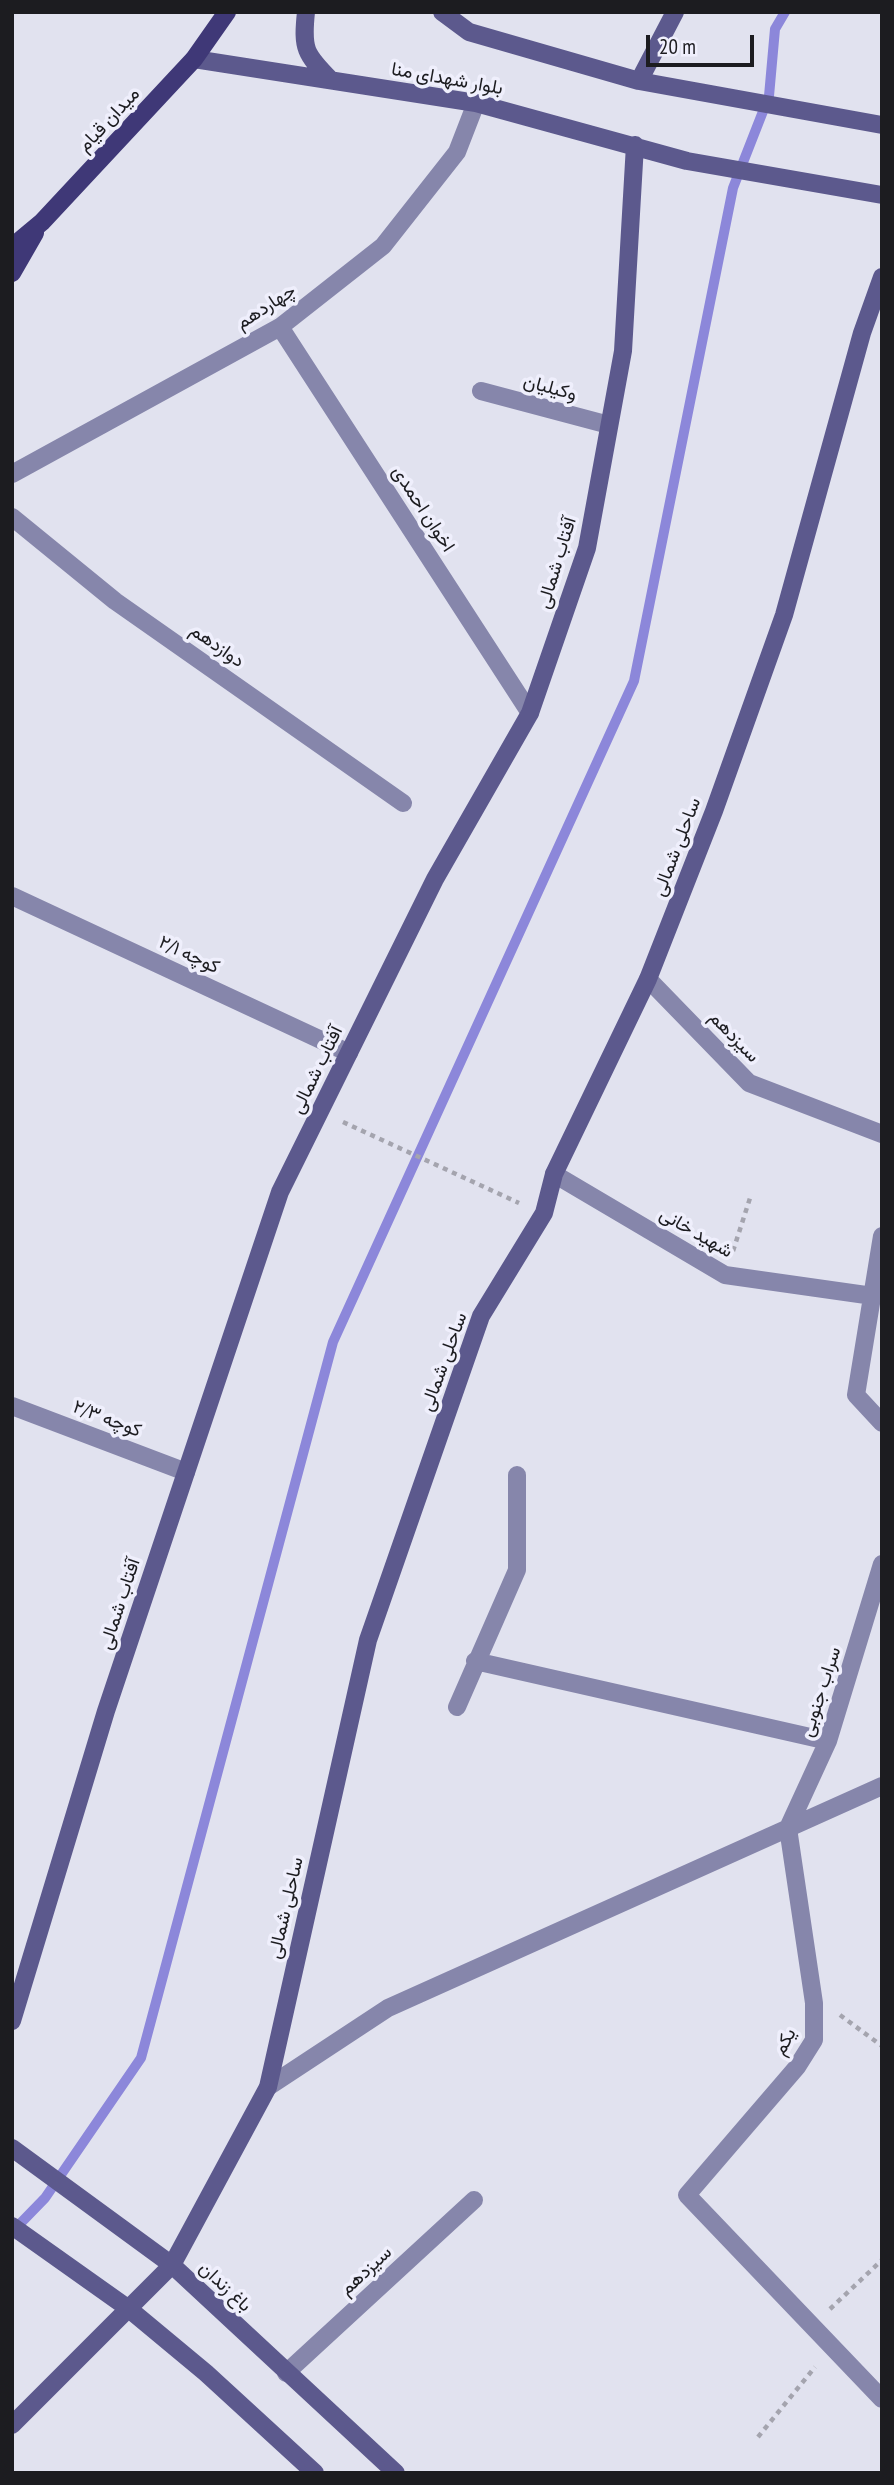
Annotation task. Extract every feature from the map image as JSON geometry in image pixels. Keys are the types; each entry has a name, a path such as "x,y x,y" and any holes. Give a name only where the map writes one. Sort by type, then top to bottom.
{"main road":[{"name":"میدان قیام","path":"12,247 42,222 194,59 227,12"},
{"path":"12,273 42,222"}],"street":[{"path":"306,12 303,43 310,59 331,80"},
{"path":"442,12 469,32 639,80 875,123"},
{"path":"639,80 675,12"},
{"name":"بلوار شهدای منا","path":"194,59 475,103 687,161 882,195"},
{"name":"چهاردهم","path":"12,474 280,327 383,246 457,152 475,103"},
{"name":"آفتاب شمالی","path":"12,2021 106,1711 279,1192 435,879 530,713 587,548 623,351 635,145"},
{"name":"ساحلی شمالی","path":"12,2425 172,2265 268,2087 368,1640 481,1316 544,1213 554,1174 648,979 714,811 784,615 862,332 882,277"},
{"name":"اخوان احمدی","path":"280,327 530,713"},
{"name":"وکیلیان","path":"481,391 609,425"},
{"name":"دوازدهم","path":"12,517 115,601 403,803"},
{"name":"کوچه ۲/۱","path":"12,896 349,1053"},
{"name":"سیزدهم","path":"648,979 749,1083 882,1134"},
{"name":"شهید خانی","path":"554,1174 725,1275 873,1296"},
{"path":"882,1236 856,1395 882,1423"},
{"name":"کوچه ۲/۳","path":"12,1406 186,1472"},
{"path":"457,1707 517,1570 517,1475"},
{"name":"سراب جنوبی","path":"788,1828 828,1741 882,1564"},
{"path":"475,1661 828,1741"},
{"path":"268,2087 388,2008 882,1786"},
{"name":"یکم","path":"788,1828 814,2003 814,2040 797,2067 687,2195 812,2326"},
{"name":"باغ زندان","path":"12,2148 172,2265 396,2473"},
{"name":"سیزدهم","path":"286,2373 474,2200"},
{"path":"12,2226 130,2309 206,2373 315,2473"},
{"path":"812,2326 882,2399"}],"path":[{"path":"347,1123 499,1194"},
{"path":"725,1275 751,1195"},
{"path":"814,2003 848,2019 882,2046"},
{"path":"812,2326 882,2260"},
{"path":"758,2437 831,2347"}],"waterway":[{"path":"12,2232 45,2198 141,2058 333,1342 634,681 733,188 769,96 775,29 785,12"}]}
